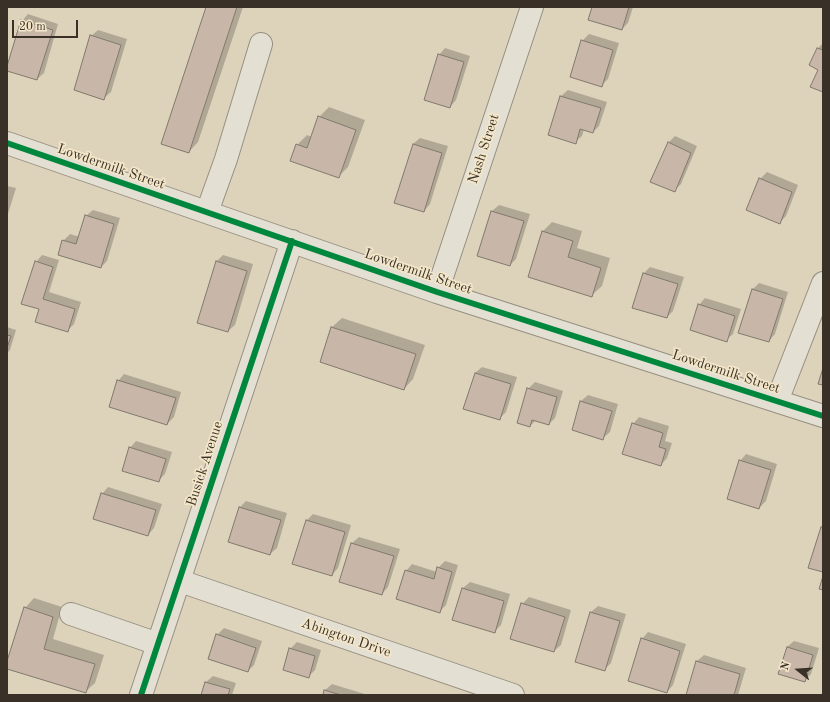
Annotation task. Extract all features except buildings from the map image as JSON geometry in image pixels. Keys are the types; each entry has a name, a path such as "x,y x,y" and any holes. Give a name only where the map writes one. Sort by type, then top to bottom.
{"street":[{"name":"Nash Street","path":"437,292 532,7"},
{"path":"206,212 226,159 261,44"},
{"name":"Lowdermilk Street","path":"7,143 437,292 823,416"},
{"name":"Busick Avenue","path":"141,695 292,241"},
{"path":"777,401 823,282"},
{"name":"Abington Drive","path":"180,580 513,695"},
{"path":"71,614 158,644"}],"cycle path":[{"path":"7,143 437,292 823,416"},
{"path":"141,695 292,241"}]}
